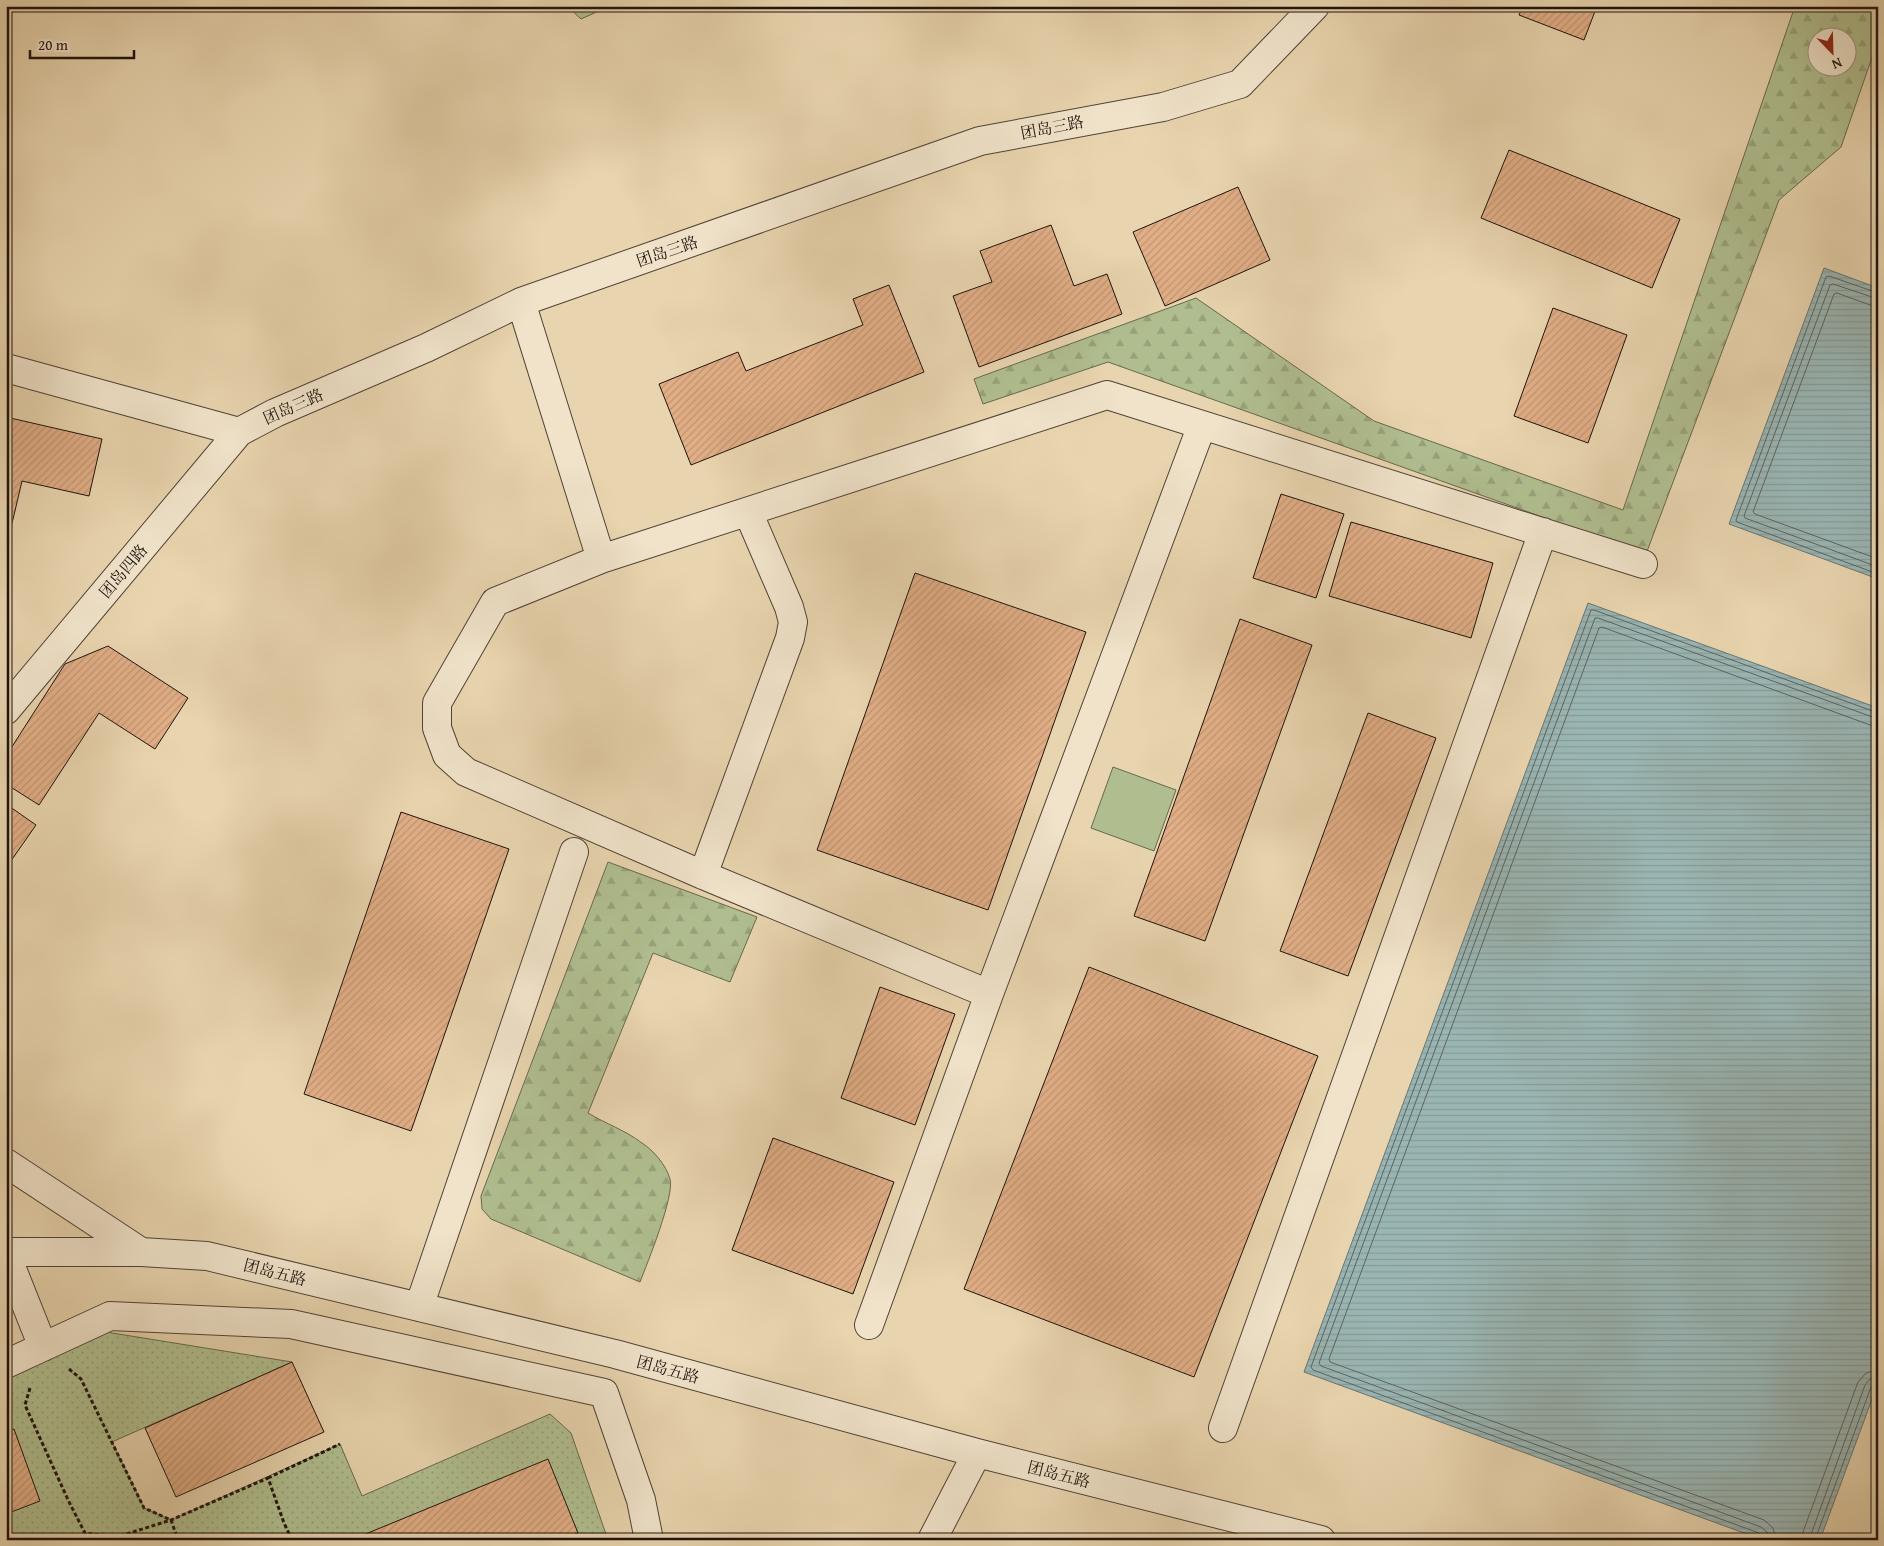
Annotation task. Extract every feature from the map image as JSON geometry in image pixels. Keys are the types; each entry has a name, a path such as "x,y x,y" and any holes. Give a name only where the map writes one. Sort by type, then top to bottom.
{"street":[{"name":"团岛三路","path":"239,432 275,413 426,348 521,302 980,141 1164,107 1240,84 1316,6"},
{"path":"521,302 602,559"},
{"path":"6,368 239,432"},
{"path":"989,994 703,875 466,772 447,754 437,728 437,703 495,602 602,559 1107,395 1643,564"},
{"path":"869,1325 989,994 1202,425"},
{"name":"团岛四路","path":"6,710 239,432"},
{"path":"703,875 790,638 793,622 789,607 748,512"},
{"path":"1223,1428 1543,532"},
{"path":"419,1307 574,852"},
{"path":"6,1163 141,1252"},
{"name":"团岛五路","path":"6,1253 141,1252 207,1256 615,1354 977,1453 1321,1540"},
{"path":"6,1253 43,1348"},
{"path":"6,1364 110,1316 291,1324 604,1392"},
{"path":"615,1354 604,1392 641,1500 649,1540"},
{"path":"932,1540 977,1453"}],"path":[{"path":"178,1540 171,1520 144,1508 81,1379 43,1348 25,1404 69,1502 85,1532 117,1537 171,1520 340,1444"},
{"path":"268,1478 292,1540"}],"green space":[{"path":"567,6 610,6 581,19"},
{"path":"1795,6 1878,6 1878,40 1841,147 1779,200 1646,554 1108,362 983,404 974,379 1196,298 1374,421 1623,510"},
{"path":"1113,767 1176,790 1154,851 1091,828"},
{"path":"608,862 757,917 730,982 653,953 588,1113 629,1134 646,1146 663,1164 670,1179 665,1214 640,1282 491,1219 482,1209 481,1196"},
{"path":"106,1332 292,1362 112,1442 144,1508 171,1520 340,1444 362,1496 550,1414 571,1433 608,1540 6,1540 6,1380"}],"water":[{"path":"1824,268 1878,288 1878,579 1729,524"},
{"path":"1588,603 1878,708 1878,1383 1820,1540 1763,1540 1304,1372"}],"building":[{"path":"1523,6 1597,6 1584,40 1519,15"},
{"path":"1509,150 1680,219 1652,288 1481,218"},
{"path":"1238,187 1270,260 1165,306 1133,232"},
{"path":"1051,225 1074,286 1107,274 1122,314 979,367 953,296 992,282 980,251"},
{"path":"889,285 924,372 691,465 659,384 738,352 746,371 863,325 853,299"},
{"path":"1553,308 1627,335 1588,443 1514,416"},
{"path":"6,417 102,439 89,496 22,481 6,549"},
{"path":"1281,494 1344,514 1316,598 1253,578"},
{"path":"1351,522 1493,563 1471,638 1329,596"},
{"path":"915,573 1086,632 988,910 817,850"},
{"path":"1240,619 1312,645 1205,941 1134,916"},
{"path":"108,646 188,698 155,749 99,713 39,805 6,784 6,756 65,664"},
{"path":"1368,713 1436,738 1348,976 1280,951"},
{"path":"6,804 36,825 6,868"},
{"path":"401,812 509,849 411,1131 304,1094"},
{"path":"1089,967 1318,1056 1194,1377 964,1289"},
{"path":"880,987 955,1014 915,1125 841,1098"},
{"path":"773,1138 894,1182 853,1294 732,1250"},
{"path":"292,1362 324,1432 176,1497 145,1428"},
{"path":"14,1429 40,1501 6,1514 6,1432"},
{"path":"548,1459 578,1533 561,1540 351,1540"}]}
